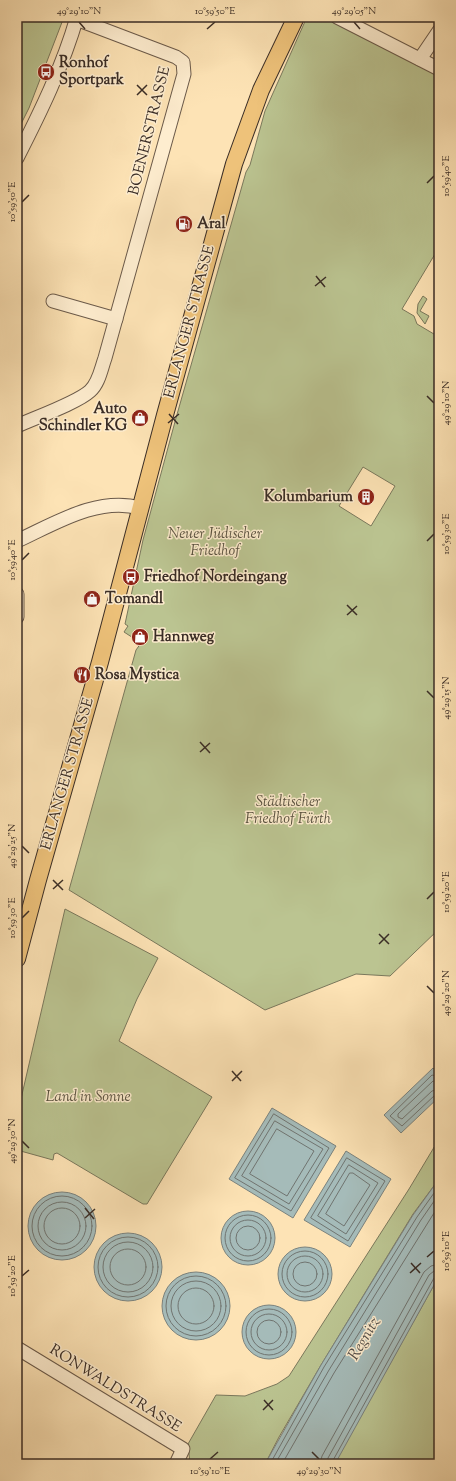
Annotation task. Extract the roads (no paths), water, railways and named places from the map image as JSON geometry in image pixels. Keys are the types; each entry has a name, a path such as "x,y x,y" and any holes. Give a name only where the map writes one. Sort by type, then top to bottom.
{"main road":[{"name":"ERLANGER STRASSE","path":"17,959 100,662 140,508 234,164 261,90 296,17"}],"street":[{"path":"337,17 439,69"},
{"path":"17,158 42,106 76,18"},
{"name":"BOENERSTRASSE","path":"17,426 90,392 97,382 106,358 184,74 183,62 176,57 76,18"},
{"path":"420,59 439,31"},
{"path":"53,300 116,318"},
{"path":"17,541 82,510 99,507 127,506 140,508"},
{"path":"17,594 17,617"},
{"name":"RONWALDSTRASSE","path":"17,1348 183,1450 176,1464"}],"water":[{"path":"433,1068 439,1074 439,1097 401,1133 384,1115"},
{"path":"272,1108 336,1146 293,1218 229,1179"},
{"path":"346,1151 391,1179 350,1247 304,1220"},
{"name":"Regnitz","path":"439,1179 439,1276 335,1464 265,1464 321,1365 413,1215"},
{"path":"62,1192 75,1195 86,1202 93,1213 96,1226 93,1239 86,1250 75,1257 62,1260 49,1257 38,1250 31,1239 28,1226 31,1213 38,1202 49,1195"},
{"path":"248,1211 258,1213 267,1219 273,1228 275,1238 273,1248 267,1257 258,1263 248,1265 238,1263 229,1257 223,1248 221,1238 223,1228 229,1219 238,1213"},
{"path":"128,1233 141,1236 152,1243 159,1254 162,1267 159,1280 152,1291 141,1298 128,1301 115,1298 104,1291 97,1280 94,1267 97,1254 104,1243 115,1236"},
{"path":"305,1247 315,1249 324,1255 330,1264 332,1274 330,1284 324,1293 315,1299 305,1301 295,1299 286,1293 280,1284 278,1274 280,1264 286,1255 295,1249"},
{"path":"196,1272 209,1275 220,1282 227,1293 230,1306 227,1319 220,1330 209,1337 196,1340 183,1337 172,1330 165,1319 162,1306 165,1293 172,1282 183,1275"},
{"path":"269,1305 279,1307 288,1313 294,1322 296,1332 294,1342 288,1351 279,1357 269,1359 259,1357 250,1351 244,1342 242,1332 244,1322 250,1313 259,1307"}],"place":[{"name":"Ronhof Sportpark","path":"46,72"},
{"name":"Aral","path":"184,224"},
{"name":"Auto Schindler KG","path":"140,418"},
{"name":"Kolumbarium","path":"366,497"},
{"name":"Friedhof Nordeingang","path":"131,577"},
{"name":"Tomandl","path":"92,599"},
{"name":"Hannweg","path":"140,637"},
{"name":"Rosa Mystica","path":"82,675"}],"park label":[{"name":"Neuer Jüdischer Friedhof","path":"215,542"},
{"name":"Städtischer Friedhof Fürth","path":"288,810"},
{"name":"Land in Sonne","path":"88,1097"}]}
